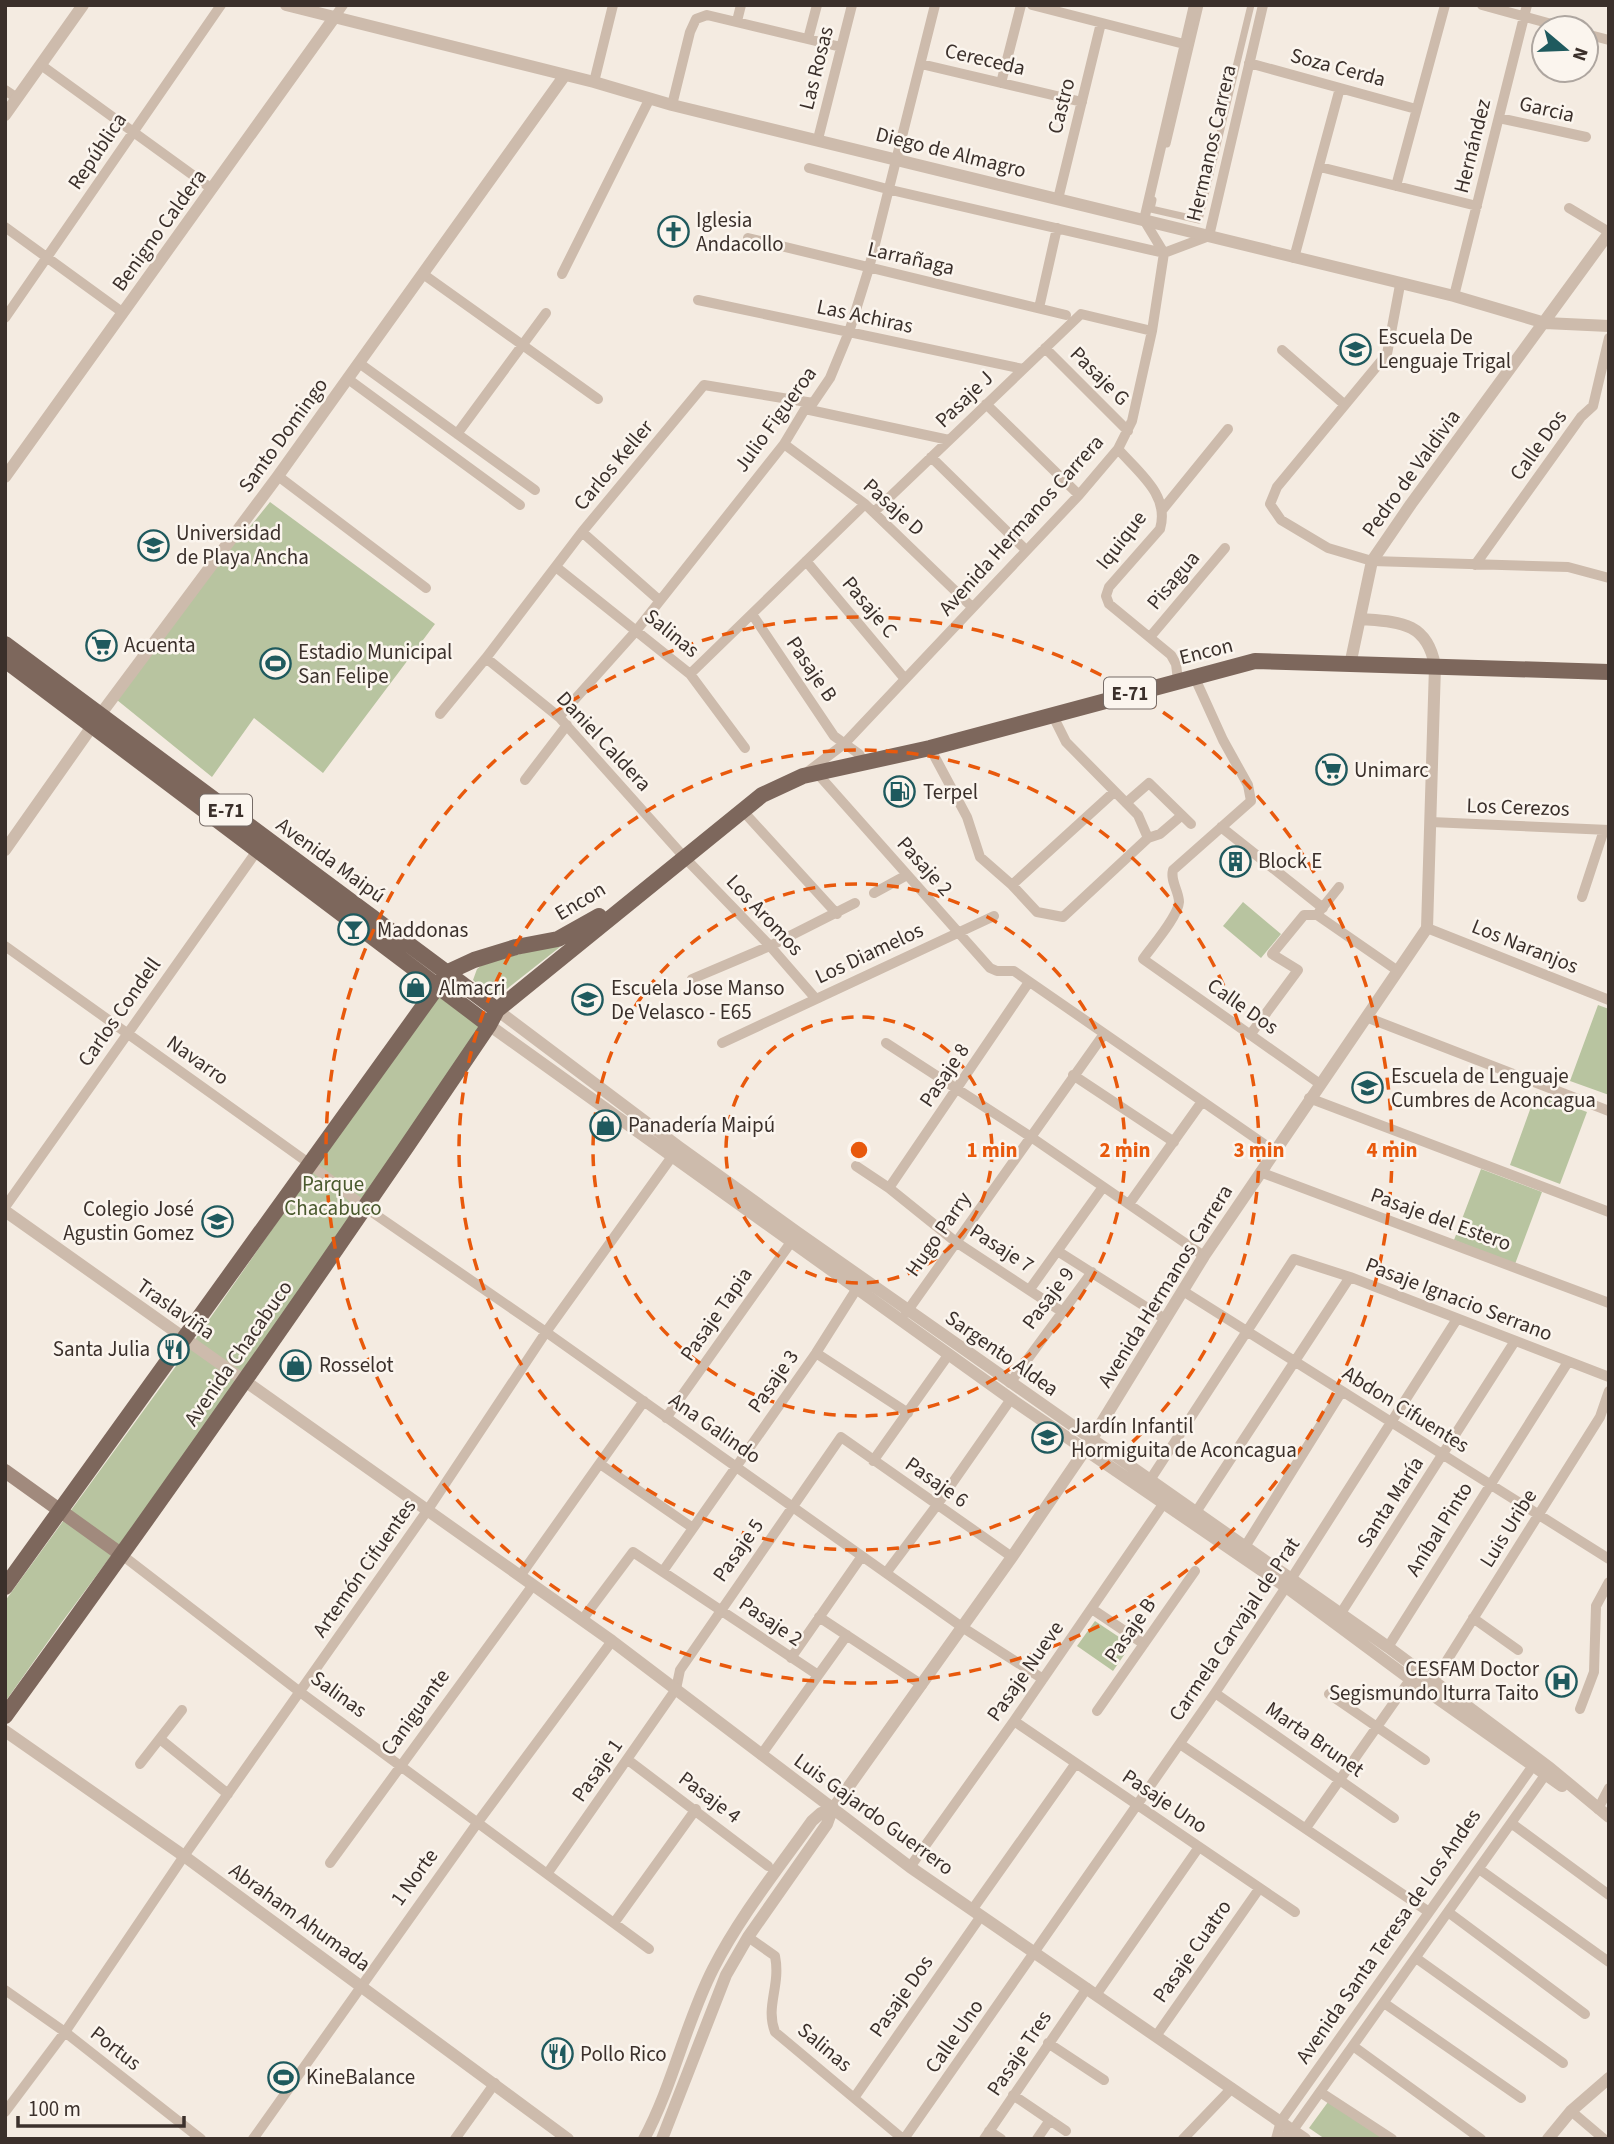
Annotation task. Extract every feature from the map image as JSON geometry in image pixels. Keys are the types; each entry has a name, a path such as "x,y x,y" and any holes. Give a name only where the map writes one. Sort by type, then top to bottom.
{"main road":[{"name":"Avenida Maipú","path":"5,644 96,720 261,845 489,1025"},
{"name":"Avenida Maipú","path":"5,660 96,720"},
{"name":"Encon","path":"497,1010 742,810 762,795 809,774 930,748 1255,661 1609,672"},
{"name":"Avenida Maipú","path":"261,845 448,972 497,1010"},
{"name":"Encon","path":"448,972 474,960 516,947 558,939 584,926 685,858"},
{"path":"5,1587 448,972"},
{"name":"Avenida Chacabuco","path":"5,1716 122,1555 366,1208 497,1010"},
{"name":"Salinas","path":"5,1471 122,1555"}],"street":[{"path":"5,116 83,5"},
{"name":"República","path":"5,318 221,5"},
{"name":"Diego de Almagro","path":"286,5 593,82 672,105 1400,285 1454,296 1545,323 1609,326"},
{"name":"Benigno Caldera","path":"5,477 343,5"},
{"path":"593,82 613,5"},
{"path":"737,20 741,5"},
{"name":"Las Rosas","path":"808,39 817,5"},
{"name":"Las Rosas","path":"818,139 852,5"},
{"name":"Julio Figueroa","path":"559,717 636,631 784,444 830,378 849,332 891,190 935,5"},
{"path":"1001,83 1021,5"},
{"path":"1032,5 1184,44"},
{"path":"1164,253 1144,220 1194,5"},
{"path":"1200,5 1151,209 1199,220 1251,5"},
{"name":"Hermanos Carrera","path":"1164,253 1209,236 1263,5"},
{"path":"1396,186 1445,5"},
{"path":"1482,5 1525,11"},
{"name":"Hernández","path":"1454,296 1525,11"},
{"path":"672,105 690,32 696,19 707,15 737,20 841,47"},
{"name":"Castro","path":"1058,199 1101,23"},
{"name":"Soza Cerda","path":"1249,63 1416,109"},
{"name":"Cereceda","path":"921,64 1082,102"},
{"path":"41,65 212,190"},
{"name":"Santo Domingo","path":"5,850 96,720 278,476 565,75"},
{"path":"1294,258 1340,88"},
{"path":"5,90 17,98"},
{"path":"562,274 650,99"},
{"name":"Garcia","path":"1499,118 1586,137"},
{"path":"1320,167 1476,206"},
{"path":"809,168 891,190 1164,253"},
{"path":"1569,208 1609,233"},
{"path":"5,227 122,312"},
{"path":"1039,308 1057,228"},
{"name":"Pedro de Valdivia","path":"1350,665 1372,561 1609,233"},
{"name":"Larrañaga","path":"748,238 1066,315"},
{"name":"Avenida Hermanos Carrera","path":"809,774 844,744 1079,495 1118,449 1132,421 1152,331 1164,253"},
{"path":"424,274 598,399"},
{"path":"1400,285 1387,354 1277,487 1270,504 1280,520 1328,548 1372,561 1568,567 1609,578"},
{"name":"Las Achiras","path":"698,300 1023,369"},
{"path":"457,433 546,313"},
{"name":"Pasaje J","path":"874,512 1081,314 1152,331"},
{"name":"Calle Dos","path":"1475,565 1581,417 1593,406 1609,338"},
{"name":"Pasaje G","path":"1045,348 1128,432"},
{"path":"1282,350 1345,405"},
{"path":"359,363 535,490"},
{"path":"348,379 520,505"},
{"name":"Carlos Keller","path":"440,713 486,658 582,532 704,384 948,440"},
{"path":"986,404 1079,495"},
{"path":"1163,509 1228,429"},
{"name":"Pasaje D","path":"784,444 865,504 972,607"},
{"name":"Iquique","path":"1118,449 1154,490 1163,509 1160,529 1109,587 1106,596 1109,604 1174,659 1223,740 1251,794 1251,801 1221,827"},
{"path":"931,457 1026,550"},
{"path":"278,476 426,588"},
{"path":"690,674 865,504"},
{"name":"Salinas","path":"582,532 659,600"},
{"name":"Pisagua","path":"1150,637 1225,548"},
{"name":"Pasaje C","path":"806,561 905,679"},
{"name":"Salinas","path":"556,566 690,674 745,748"},
{"name":"Pasaje B","path":"752,614 834,736 844,744"},
{"path":"1360,619 1395,622 1419,631 1432,649 1435,666 1427,928"},
{"name":"Daniel Caldera","path":"486,658 567,725 685,858"},
{"path":"1052,714 1066,743 1138,815 1148,838"},
{"path":"525,780 567,725"},
{"path":"844,744 859,754 864,763"},
{"path":"930,748 967,817 980,857 1037,912 1063,917 1148,838 1160,834 1181,816"},
{"name":"Pasaje 2","path":"809,774 990,968 997,971 1014,971 1029,982"},
{"path":"1126,803 1149,783 1191,824"},
{"path":"1012,885 1114,792"},
{"path":"742,810 837,914"},
{"name":"Los Cerezos","path":"1431,822 1606,830 1582,897"},
{"path":"1221,827 1320,912 1398,971"},
{"name":"Calle Dos","path":"1221,827 1175,867 1171,875 1178,898 1177,911 1143,959 1320,1084"},
{"name":"Carlos Condell","path":"5,1209 261,845"},
{"name":"Los Aromos","path":"685,858 816,999"},
{"path":"874,893 906,875"},
{"path":"1250,1035 1298,970 1272,954 1304,915 1320,912 1339,887"},
{"path":"692,979 769,946 855,903"},
{"name":"Los Diamelos","path":"722,1043 995,916"},
{"name":"Avenida Hermanos Carrera","path":"662,2139 726,1975 748,1937 827,1824 832,1810 1088,1445 1204,1256 1427,928"},
{"name":"Los Naranjos","path":"1427,928 1609,1000"},
{"name":"Navarro","path":"5,946 310,1164 366,1208"},
{"path":"1029,982 1274,1151"},
{"name":"Pasaje 8","path":"889,1188 1029,982"},
{"name":"Sargento Aldea","path":"497,1010 676,1152"},
{"path":"1366,1017 1609,1111"},
{"name":"Sargento Aldea","path":"489,1025 676,1152 904,1315 1010,1383 1088,1445 1289,1582 1598,1809"},
{"name":"Hugo Parry","path":"904,1315 1104,1034"},
{"path":"886,1043 1031,1137 1204,1256"},
{"path":"1073,1075 1174,1142"},
{"path":"1309,1098 1609,1212"},
{"path":"1129,1204 1201,1103"},
{"name":"Artemón Cifuentes","path":"5,2112 65,2032 184,1856 427,1511 547,1332 676,1152"},
{"name":"Pasaje 7","path":"856,1166 889,1188 956,1242 1061,1311"},
{"name":"Pasaje del Estero","path":"1260,1172 1609,1303"},
{"name":"Pasaje 9","path":"1030,1289 1103,1187"},
{"name":"Ana Galindo","path":"366,1208 547,1332 962,1627 1043,1679"},
{"name":"Traslaviña","path":"5,1209 427,1511"},
{"name":"Pasaje Tapia","path":"667,1418 794,1237"},
{"path":"1059,1252 1165,1319"},
{"name":"Pasaje Ignacio Serrano","path":"1246,1332 1294,1259 1350,1277 1609,1377"},
{"name":"Pasaje 9","path":"1010,1383 1092,1272"},
{"path":"1196,1512 1350,1277"},
{"name":"Pasaje 3","path":"663,1571 816,1353 860,1284"},
{"name":"Abdon Cifuentes","path":"1183,1291 1609,1559"},
{"name":"Sargento Aldea","path":"904,1315 949,1354 1011,1399 1150,1480 1166,1499 1196,1512 1246,1545 1289,1582 1341,1613 1388,1647 1414,1674 1434,1681 1535,1763"},
{"name":"Carmela Carvajal de Prat","path":"1034,1954 1289,1582 1457,1319"},
{"path":"1150,1480 1246,1332"},
{"name":"Santa María","path":"1341,1613 1515,1341"},
{"path":"816,1353 908,1413"},
{"path":"873,1461 949,1354"},
{"name":"Aníbal Pinto","path":"1388,1647 1568,1362"},
{"path":"1246,1545 1342,1391"},
{"name":"Luis Uribe","path":"1434,1681 1600,1417 1609,1391"},
{"path":"886,1573 1011,1399"},
{"path":"520,1576 644,1401"},
{"name":"Pasaje 6","path":"841,1437 1012,1557"},
{"name":"Pasaje 5","path":"676,1689 680,1670 841,1437"},
{"path":"600,1464 693,1528"},
{"name":"Pasaje Nueve","path":"910,1867 1166,1499"},
{"name":"Luis Gajardo Guerrero","path":"427,1511 611,1641 910,1867 1305,2139"},
{"name":"Pasaje 2","path":"582,1620 633,1552 818,1675"},
{"name":"Salinas","path":"122,1555 300,1692 649,1948"},
{"path":"791,1658 862,1556"},
{"name":"Pasaje B","path":"1097,1711 1195,1572"},
{"path":"1580,1709 1594,1672 1596,1606 1609,1582"},
{"name":"Caniguante","path":"330,1863 533,1586"},
{"path":"1092,1609 1144,1644"},
{"name":"Pasaje 2","path":"820,1617 922,1685"},
{"path":"1473,1618 1518,1650"},
{"path":"761,1755 847,1635"},
{"name":"1 Norte","path":"253,2139 360,1985 611,1641"},
{"path":"1306,1828 1414,1674"},
{"name":"Pasaje 1","path":"547,1874 676,1689"},
{"name":"Marta Brunet","path":"1215,1693 1394,1818"},
{"path":"1329,1694 1425,1760"},
{"path":"140,1765 182,1710"},
{"name":"Pasaje Uno","path":"1014,1721 1295,1912"},
{"name":"Abraham Ahumada","path":"5,1731 184,1856 568,2139"},
{"path":"160,1739 228,1794"},
{"path":"1180,1744 1429,1912"},
{"name":"Pasaje 4","path":"628,1760 768,1866"},
{"name":"Pasaje Dos","path":"854,2098 1076,1763"},
{"name":"Avenida Santa Teresa de Los Andes","path":"1276,2139 1280,2122 1535,1763"},
{"name":"Avenida Santa Teresa de Los Andes","path":"1282,2139 1293,2130 1547,1772"},
{"path":"1598,1809 1609,1788"},
{"path":"614,1923 696,1809"},
{"name":"Avenida Hermanos Carrera","path":"644,2139 667,2089 701,1995 727,1944 812,1821 821,1812 832,1810"},
{"path":"1511,1823 1609,1895"},
{"name":"Pasaje Tres","path":"987,2135 1048,2043 1092,1992 1199,1847"},
{"path":"1479,1869 1609,1962"},
{"name":"Pasaje Cuatro","path":"1156,2036 1259,1889"},
{"path":"1448,1912 1585,2014"},
{"name":"Salinas","path":"748,1937 775,1956 778,1969 777,1988 770,2019 775,2032 904,2139"},
{"name":"Calle Uno","path":"904,2139 1034,1954"},
{"path":"1416,1958 1563,2063"},
{"name":"Portus","path":"5,1990 65,2032 201,2139"},
{"path":"1384,2003 1521,2098"},
{"path":"1048,2043 1104,2080"},
{"path":"1353,2046 1481,2139"},
{"path":"1548,2139 1572,2111 1609,2078"},
{"path":"455,2139 495,2083"},
{"path":"1184,2139 1232,2088"},
{"path":"1320,2092 1392,2139"},
{"path":"1013,2095 1066,2131"},
{"path":"1572,2111 1604,2139"},
{"path":"1037,2139 1049,2120"},
{"path":"987,2135 1001,2139"}],"green space":[{"name":"Estadio Municipal San Felipe","path":"270,502 435,624 323,773 254,718 212,777 117,700 244,524 249,528"},
{"path":"1243,902 1281,934 1261,958 1223,926"},
{"path":"546,947 560,947 498,996 489,995 473,980 477,969 483,964"},
{"name":"Parque Chacabuco","path":"436,995 482,1027 241,1380 5,1702 5,1601 192,1344"},
{"path":"1598,1005 1609,1009 1609,1095 1570,1081"},
{"path":"1536,1093 1587,1112 1560,1184 1510,1165"},
{"path":"1481,1169 1542,1192 1515,1264 1454,1240"},
{"path":"1095,1621 1131,1645 1113,1671 1077,1646"},
{"path":"1328,2102 1386,2139 1325,2139 1309,2128"}],"place":[{"name":"Iglesia Andacollo","path":"673,232"},
{"name":"Escuela De Lenguaje Trigal","path":"1355,349"},
{"name":"Universidad de Playa Ancha","path":"153,545"},
{"name":"Acuenta","path":"101,645"},
{"name":"Estadio Municipal San Felipe","path":"275,664"},
{"name":"Unimarc","path":"1331,770"},
{"name":"Terpel","path":"900,792"},
{"name":"Block E","path":"1235,861"},
{"name":"Maddonas","path":"354,930"},
{"name":"Almacri","path":"416,988"},
{"name":"Escuela Jose Manso De Velasco - E65","path":"588,1000"},
{"name":"Escuela de Lenguaje Cumbres de Aconcagua","path":"1368,1088"},
{"name":"Panadería Maipú","path":"605,1125"},
{"name":"Colegio José Agustin Gomez","path":"217,1221"},
{"name":"Santa Julia","path":"173,1349"},
{"name":"Rosselot","path":"296,1365"},
{"name":"Jardín Infantil Hormiguita de Aconcagua","path":"1048,1438"},
{"name":"CESFAM Doctor Segismundo Iturra Taito","path":"1562,1681"},
{"name":"Pollo Rico","path":"557,2054"},
{"name":"KineBalance","path":"283,2077"}]}
